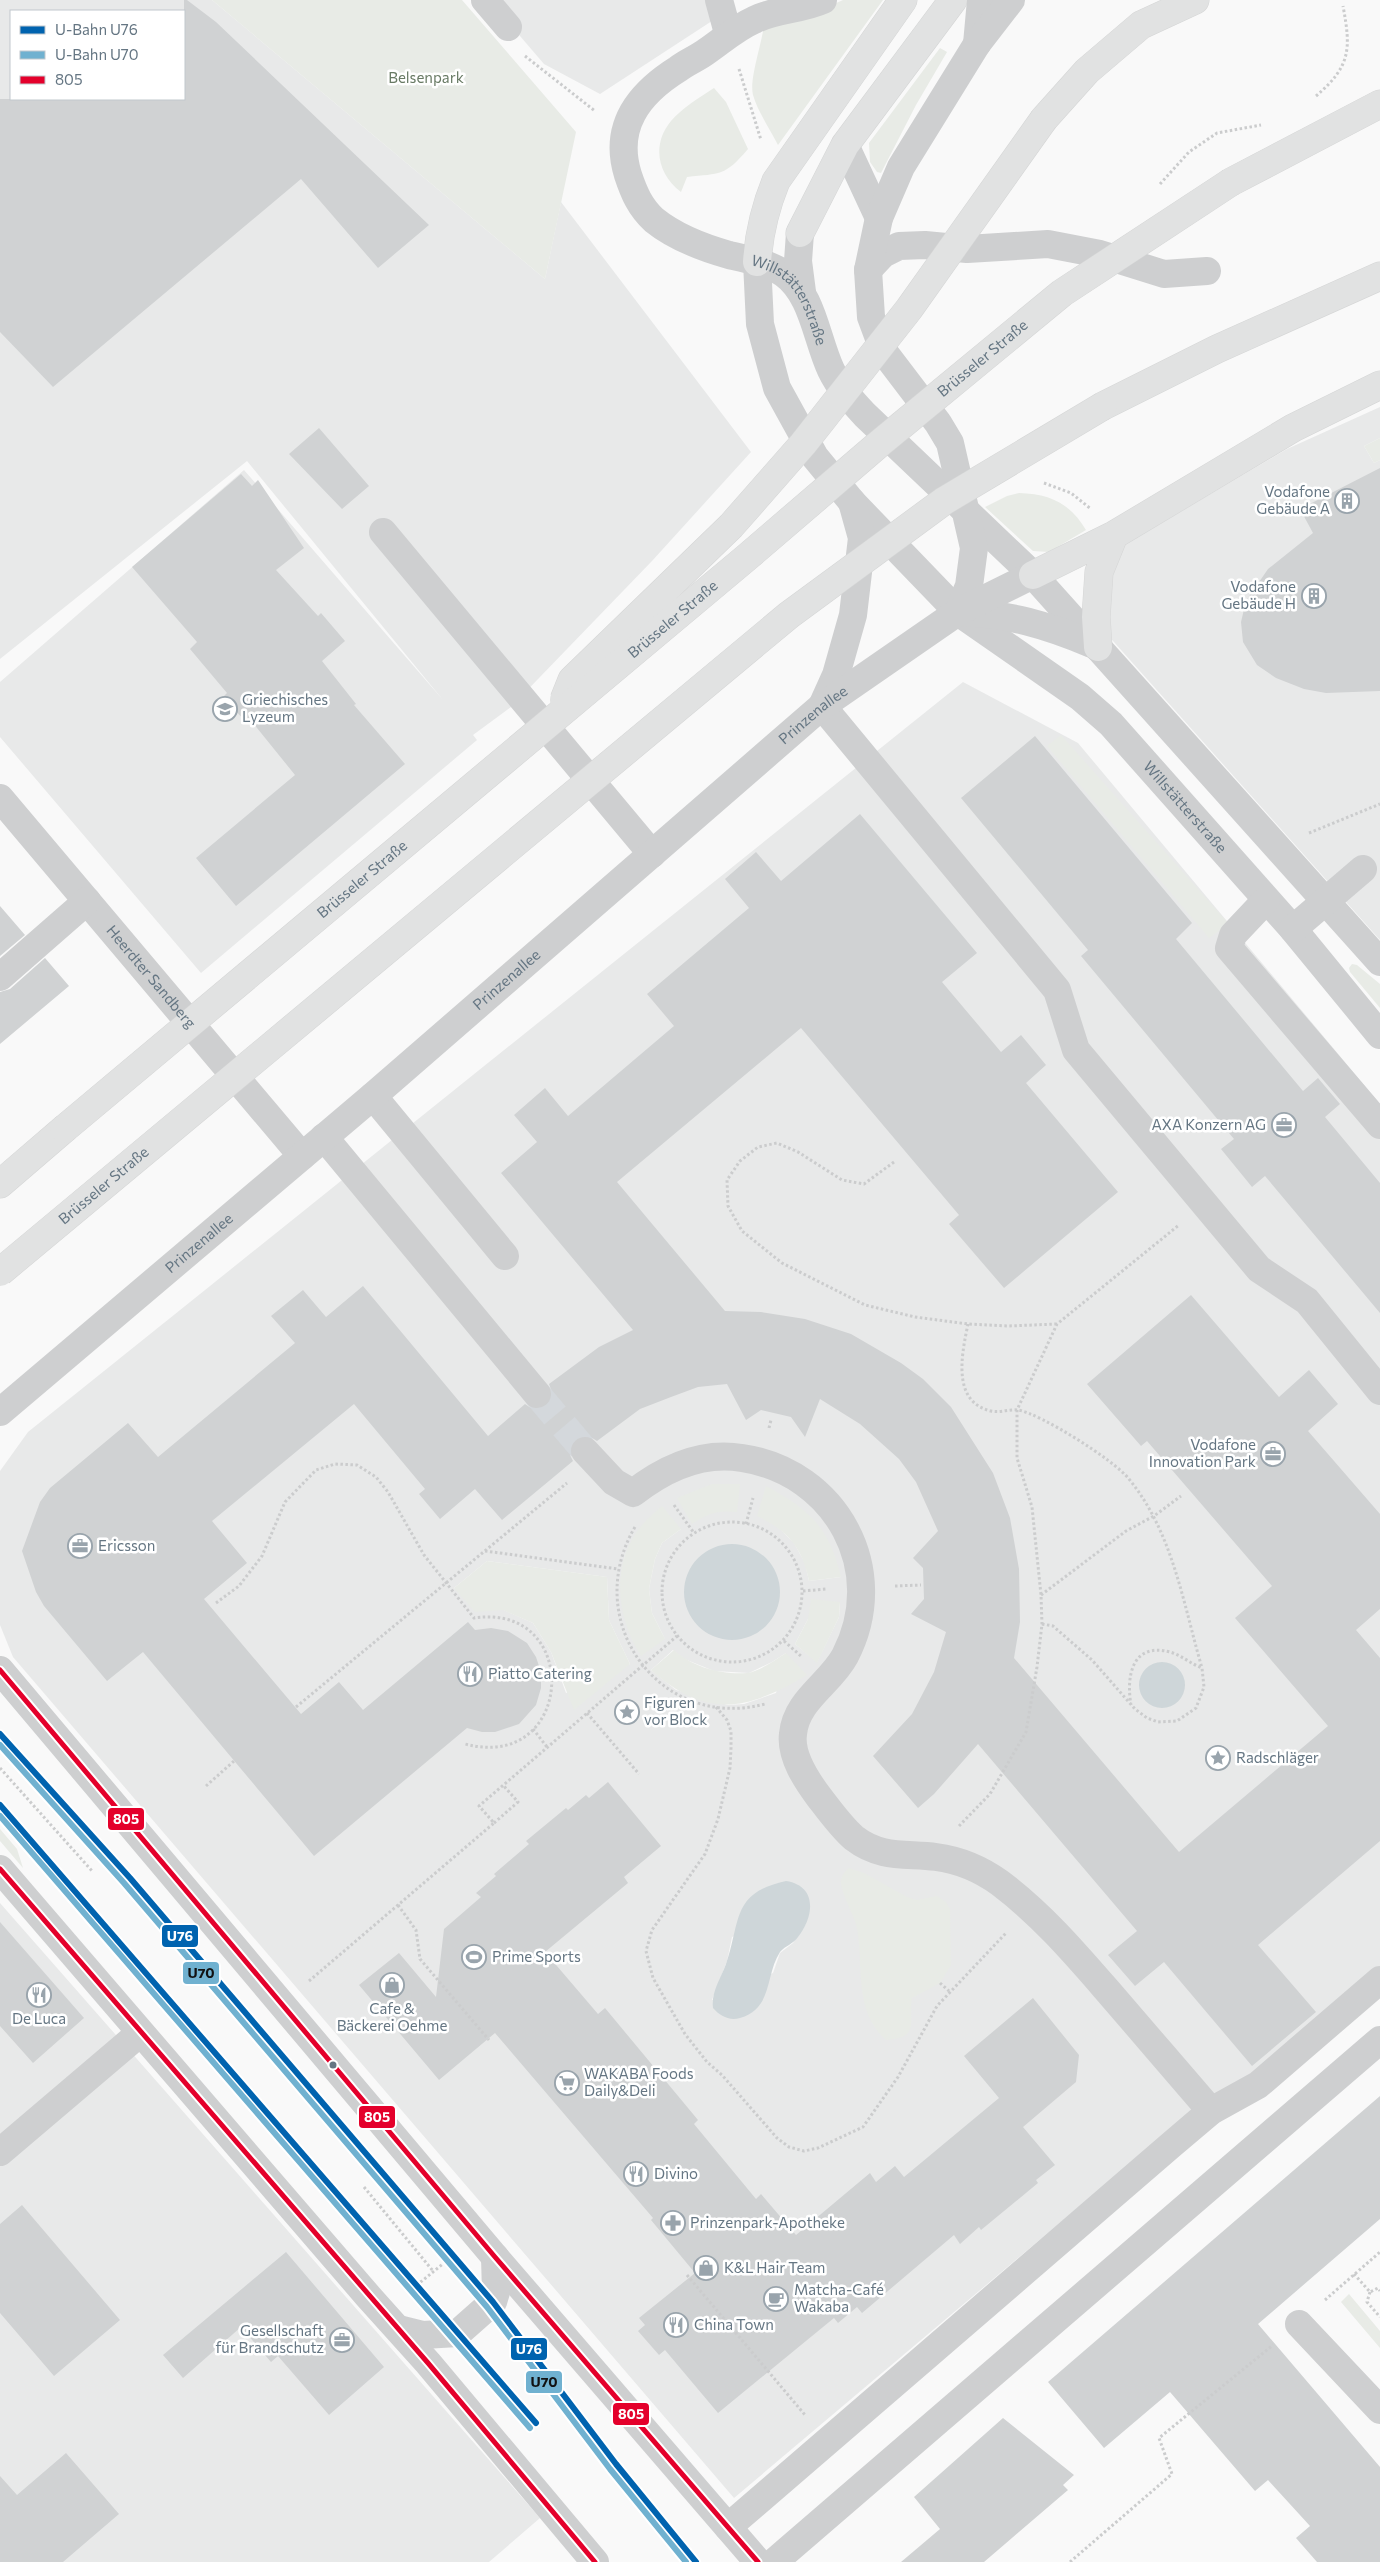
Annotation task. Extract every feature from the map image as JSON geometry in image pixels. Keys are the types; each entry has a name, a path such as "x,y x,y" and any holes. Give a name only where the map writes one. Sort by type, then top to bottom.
{"highway":[{"path":"757,262 759,234 765,208 776,181 826,107 903,0"},
{"path":"800,233 845,145 953,0"},
{"path":"556,718 572,680 731,526 803,444 910,309 1044,119 1087,71 1142,26 1195,0"},
{"name":"Brüsseler Straße","path":"0,1184 556,718 880,443 1062,293 1231,182 1380,104"},
{"name":"Brüsseler Straße","path":"0,1272 789,615 944,501 1103,406 1217,349 1380,276"},
{"path":"1033,574 1114,535 1293,428 1380,385"},
{"path":"1098,647 1096,617 1099,572 1114,535"}],"street":[{"path":"484,0 508,27"},
{"path":"719,0 728,33"},
{"path":"800,233 774,253 757,262 700,245 670,231 640,206 623,159 624,135 633,110 654,86 707,52 728,33 756,18 809,6 823,0"},
{"path":"977,44 980,0"},
{"path":"958,612 969,586 974,548 950,443 938,423 884,352 871,317 868,270 879,218 901,167 977,44 1011,0"},
{"path":"845,145 879,218"},
{"path":"800,233 798,262 802,292"},
{"path":"868,270 883,254 899,246 925,245 967,250 1048,244 1100,254 1164,274 1207,271"},
{"name":"Willstätterstraße","path":"1380,962 1033,574 865,415 844,391 828,364 802,292 782,273 757,262 760,324 777,388 815,457 852,502 958,612 1080,697 1111,724 1293,929 1380,1034"},
{"path":"852,502 862,538 853,615 836,675 822,706 1057,990 1076,1050 1259,1269 1307,1301 1380,1391"},
{"path":"383,532 652,854"},
{"name":"Prinzenallee","path":"0,1412 372,1096 822,706 958,612 1033,574"},
{"name":"Willstätterstraße","path":"958,612 993,614 1029,620 1098,647"},
{"name":"Heerdter Sandberg","path":"0,798 302,1156"},
{"path":"1293,929 1363,869"},
{"path":"1266,900 1233,935 1230,948 1380,1125"},
{"path":"0,977 87,901"},
{"path":"372,1096 505,1256"},
{"path":"324,1137 537,1394"},
{"path":"589,1456 614,1482 633,1492 673,1467 702,1458 730,1456 761,1460 784,1469 816,1490 842,1520 856,1552 862,1596 854,1637 844,1658 828,1681 808,1700 797,1716 792,1736 797,1759 805,1776 819,1797 854,1838 878,1850 904,1856 936,1857 969,1865 999,1882 1048,1923 1212,2111"},
{"path":"0,1671 495,2257 758,2562"},
{"path":"0,1869 140,2033 399,2329 595,2562"},
{"path":"728,2527 1171,2145 1212,2111 1258,2085 1380,1980"},
{"path":"0,2152 140,2033"},
{"path":"774,2562 1380,2040"},
{"path":"399,2329 423,2335 458,2333 494,2302 496,2292 495,2257"},
{"path":"1299,2324 1380,2410"}],"path":[{"path":"508,27 513,46 591,110 629,121"},
{"path":"728,33 762,142 791,161"},
{"path":"1039,483 1047,483 1071,493 1100,516 1114,535"},
{"path":"894,1162 864,1184 842,1180 798,1152 777,1143 758,1147 740,1161 727,1180 728,1206 742,1231 782,1263 865,1305 915,1317 968,1324 1008,1326 1057,1324"},
{"path":"936,1857 959,1825 990,1794 1026,1732 1042,1624 1032,1507 1017,1458 1017,1410 1057,1324 1204,1205"},
{"path":"968,1324 962,1355 962,1378 967,1395 977,1406 992,1411 1017,1410 1034,1416 1094,1450 1116,1465 1142,1496 1154,1516 1169,1550 1202,1668 1204,1678 1202,1697 1196,1708 1177,1720 1158,1722 1147,1718 1131,1705 1080,1649 1053,1626 1042,1624"},
{"path":"296,1708 484,1551 589,1456"},
{"path":"216,1603 239,1586 257,1564 285,1502 316,1470 335,1464 357,1465 376,1477 388,1492 420,1548 445,1583 474,1618 497,1617 513,1622 537,1638 546,1652 552,1670 551,1697 546,1712 533,1730 514,1742 500,1747 477,1747 465,1744"},
{"path":"1041,1595 1126,1532 1154,1516 1181,1496"},
{"path":"716,1524 746,1524 770,1533 794,1559 801,1576 802,1604 792,1630 774,1649 755,1659 728,1663 705,1657 690,1648 677,1636 665,1614 662,1601 662,1584 673,1555 694,1534 716,1524"},
{"path":"636,1525 627,1540 618,1568 616,1585 618,1612 628,1643 643,1666 653,1677 675,1692 716,1707 756,1706 782,1698 808,1700"},
{"path":"484,1551 618,1568"},
{"path":"494,1823 479,1806 677,1636"},
{"path":"1131,1705 1128,1683 1132,1669 1138,1657 1148,1651 1170,1652 1202,1668"},
{"path":"716,1707 727,1720 731,1731 730,1768 718,1819 705,1854 652,1930 646,1952 653,1978 665,2003 685,2034 707,2062 722,2075 777,2138 789,2147 804,2151 818,2148 863,2127 888,2093 929,2018 949,1991 1031,1909"},
{"path":"587,1713 639,1774"},
{"path":"533,1730 547,1747"},
{"path":"206,1786 234,1762"},
{"path":"0,1768 93,1872"},
{"path":"282,2005 397,1904 518,1802 503,1785"},
{"path":"397,1904 416,1930 420,1959 489,2040"},
{"path":"940,1983 949,1991"},
{"path":"364,2186 433,2271"},
{"path":"375,2303 422,2281 476,2233"},
{"path":"1070,2562 1172,2474 1159,2438 1299,2324 1380,2252"},
{"path":"1354,2274 1370,2292"},
{"path":"687,2275 828,2442"},
{"path":"1380,2291 1378,2288 1370,2292 1367,2302 1380,2317"}],"shaded area":[{"path":"0,0 212,0 545,279 561,202 751,452 652,561 511,707 473,735 477,740 201,973 0,737 0,682 244,470 443,700 247,461 0,659"},
{"path":"489,0 709,0 715,19 600,94 544,64"},
{"path":"1380,407 1380,438 1364,446 1374,463 1380,460 1380,940 1105,632 1090,565 1287,449"},
{"path":"963,682 1078,743 1380,1104 1380,1969 1248,2077 1204,2101 734,2498 13,1657 0,1625 0,1471 28,1432","holes":["740,1484 722,1510 708,1513","776,1525 841,1577 809,1581 805,1563 794,1543","681,1529 662,1543 655,1559 649,1589 652,1613 665,1639 622,1571 625,1556 633,1541","487,1561 607,1577 609,1620 630,1664 566,1693 551,1652 533,1623 454,1588","840,1603 839,1617 817,1662 795,1644 808,1619","673,1650 682,1658 714,1671 749,1673 786,1653 776,1693 744,1704 728,1705 676,1690 651,1670","810,1908 805,1926 793,1943 780,1953 773,1973 712,2000 727,1961 732,1937"]},
{"path":"732,1544 750,1548 766,1558 776,1574 780,1592 776,1610 766,1626 750,1636 732,1640 714,1636 698,1626 688,1610 684,1592 688,1574 698,1558 714,1548"},
{"path":"1162,1662 1175,1666 1181,1672 1185,1685 1181,1698 1175,1704 1162,1708 1149,1704 1143,1698 1139,1685 1143,1672 1149,1666"},
{"path":"786,1881 804,1889 808,1896 810,1912 807,1921 796,1939 780,1952 775,1961 767,1990 758,2007 751,2014 740,2018 732,2019 725,2017 713,2008 713,1996 731,1949 741,1911 747,1901 756,1893 768,1886"},
{"path":"0,1903 540,2518 489,2562 0,2562"}],"green space":[{"name":"Belsenpark","path":"212,0 462,0 576,132 545,279"},
{"path":"843,0 883,0 778,145 755,101 752,88 764,25 816,12"},
{"path":"940,48 947,52 916,105 881,173 877,172 870,162 869,143"},
{"path":"714,88 726,102 748,149 733,165 721,172 687,177 681,192 673,185 662,168 659,150 661,140 665,130 675,116"},
{"path":"1380,438 1380,460 1374,463 1364,446"},
{"path":"1019,493 1040,495 1058,502 1073,513 1086,530 1049,552 1033,551 985,507 1007,496"},
{"path":"1061,735 1229,924 1209,938 1047,746"},
{"path":"1352,964 1357,965 1380,984 1380,1008 1350,972 1349,968"},
{"path":"712,1484 740,1484 737,1512 724,1511 713,1513 692,1524 677,1498"},
{"path":"766,1486 795,1503 816,1522 830,1545 841,1577 809,1581 798,1549 792,1541 777,1528 757,1516"},
{"path":"662,1506 681,1529 662,1543 655,1559 649,1589 652,1613 665,1639 641,1656 626,1624 620,1590 621,1573 625,1556 632,1540 644,1522"},
{"path":"487,1561 607,1577 609,1620 630,1664 574,1710 551,1652 533,1623 503,1610 475,1612 454,1588"},
{"path":"811,1599 840,1602 839,1617 817,1663 795,1644 808,1619"},
{"path":"674,1650 698,1665 728,1673 747,1673 757,1670 786,1653 807,1675 766,1696 746,1702 728,1704 709,1703 691,1697 671,1686 651,1670"},
{"path":"0,1829 17,1849 23,1868 0,1841"},
{"path":"849,1868 864,1873 907,1897 917,1900 937,1896 946,1902 950,1909 951,1965 940,1983 912,1998 911,2027 909,2032 897,2039 886,2040 875,2028 868,2015 862,1985 856,1924 841,1885 843,1875"},
{"path":"1349,2294 1380,2331 1380,2348 1341,2302"}],"building":[{"path":"184,0 187,0 216,22 429,225 378,268 301,179 53,387 0,332 0,99 185,100"},
{"path":"319,428 369,486 342,509 289,454"},
{"name":"Vodafone Gebäude H","path":"1380,468 1380,691 1326,693 1304,689 1276,678 1257,665 1243,642 1241,622 1246,601 1268,569 1313,533 1300,509"},
{"path":"241,474 252,486 258,480 304,548 276,570 318,616 321,613 345,641 322,661 356,704 354,705 405,764 236,906 196,858 295,775 249,718 245,721 223,697 227,693 190,649 197,642 132,567"},
{"path":"1035,736 1192,923 1176,939 1303,1091 1318,1078 1340,1104 1325,1117 1380,1183 1380,1313 1265,1176 1252,1187 1221,1149 1234,1139 1081,956 1088,950 961,798"},
{"path":"860,814 977,953 942,982 1001,1052 1021,1035 1046,1065 1026,1083 1118,1192 1004,1288 949,1224 959,1215 801,1028 617,1182 725,1311 761,1312 805,1319 851,1334 901,1363 923,1379 951,1407 993,1473 1010,1518 1019,1569 1020,1622 1014,1658 1179,1852 1328,1726 1235,1618 1272,1586 1147,1441 1141,1446 1087,1384 1191,1295 1279,1397 1309,1370 1338,1404 1308,1431 1380,1514 1380,1609 1356,1630 1380,1658 1380,1841 1258,1945 1316,2012 1252,2066 1164,1962 1135,1986 1108,1955 1137,1931 978,1744 934,1794 918,1808 873,1756 912,1714 934,1672 946,1632 911,1614 924,1599 923,1568 913,1558 938,1531 916,1482 899,1459 860,1424 820,1399 805,1437 791,1417 761,1410 746,1420 727,1384 698,1387 671,1397 640,1409 597,1441 589,1436 581,1436 575,1439 570,1447 570,1455 573,1461 502,1520 475,1489 440,1519 419,1494 425,1489 354,1404 212,1521 247,1563 204,1599 301,1714 339,1682 363,1710 468,1622 475,1630 491,1628 508,1631 527,1643 536,1657 541,1672 541,1688 536,1705 519,1724 495,1732 482,1732 467,1728 314,1856 143,1652 107,1681 44,1606 36,1592 22,1551 40,1502 50,1488 128,1423 158,1457 295,1343 271,1316 303,1290 326,1317 363,1286 488,1436 525,1404 531,1408 539,1409 547,1406 551,1400 552,1392 549,1384 599,1347 633,1330 501,1173 537,1142 514,1115 545,1088 568,1116 674,1026 647,994 749,908 725,879 756,852 781,881"},
{"path":"0,906 25,935 0,956"},
{"path":"45,958 69,986 0,1044 0,992 10,989"},
{"path":"608,1782 661,1846 624,1877 628,1883 545,1952 598,2014 605,2008 698,2120 694,2124 756,2199 761,2194 796,2235 870,2173 876,2182 895,2166 904,2177 999,2098 964,2056 1033,1998 1079,2055 1076,2082 1023,2127 1055,2165 1036,2180 1038,2183 981,2230 979,2227 960,2244 954,2235 862,2313 857,2307 838,2323 834,2318 718,2413 665,2350 659,2355 638,2331 645,2325 639,2318 695,2273 651,2220 653,2218 495,2033 439,2080 359,1985 399,1953 436,1997 444,1929 481,1897 476,1893 496,1876 494,1874 529,1844 526,1841 566,1808 568,1810 586,1795 589,1798"},
{"path":"0,1922 84,2018 33,2063 0,2026"},
{"path":"1380,2096 1380,2219 1258,2324 1380,2467 1380,2562 1317,2562 1296,2538 1310,2526 1268,2480 1255,2491 1170,2392 1104,2448 1048,2382"},
{"path":"22,2205 120,2320 54,2376 0,2313 0,2224"},
{"path":"286,2252 384,2367 329,2415 278,2356 271,2362 241,2327 183,2378 163,2355"},
{"path":"1003,2418 1074,2475 1063,2485 1068,2490 984,2562 901,2562 940,2529 914,2497"},
{"path":"66,2453 119,2514 63,2562 0,2562 0,2476 17,2495"}],"tunnel":[{"path":"537,1394 585,1451"}],"metro line":[{"name":"U76","path":"0,1734 130,1878 493,2302 616,2464 696,2562"},
{"name":"U70","path":"0,1745 124,1883 487,2307 610,2469 686,2562"},
{"name":"U76","path":"0,1805 536,2423"},
{"name":"U70","path":"0,1816 530,2428"}],"transit line":[{"name":"805","path":"0,1670 495,2257 758,2562"},
{"name":"805","path":"0,1869 428,2363 595,2562"}],"place":[{"name":"Vodafone Gebäude A","path":"1347,501"},
{"name":"Vodafone Gebäude H","path":"1314,596"},
{"name":"Griechisches Lyzeum","path":"225,709"},
{"name":"AXA Konzern AG","path":"1284,1125"},
{"name":"Vodafone Innovation Park","path":"1273,1454"},
{"name":"Ericsson","path":"80,1546"},
{"name":"Piatto Catering","path":"470,1674"},
{"name":"Figuren vor Block","path":"627,1712"},
{"name":"Radschläger","path":"1218,1758"},
{"name":"Prime Sports","path":"474,1957"},
{"name":"Cafe & Bäckerei Oehme","path":"392,1985"},
{"name":"De Luca","path":"39,1995"},
{"name":"WAKABA Foods Daily&Deli","path":"567,2083"},
{"name":"Divino","path":"636,2174"},
{"name":"Prinzenpark-Apotheke","path":"673,2223"},
{"name":"K&L Hair Team","path":"706,2268"},
{"name":"Matcha-Café Wakaba","path":"776,2299"},
{"name":"China Town","path":"676,2325"},
{"name":"Gesellschaft für Brandschutz","path":"342,2340"}]}
